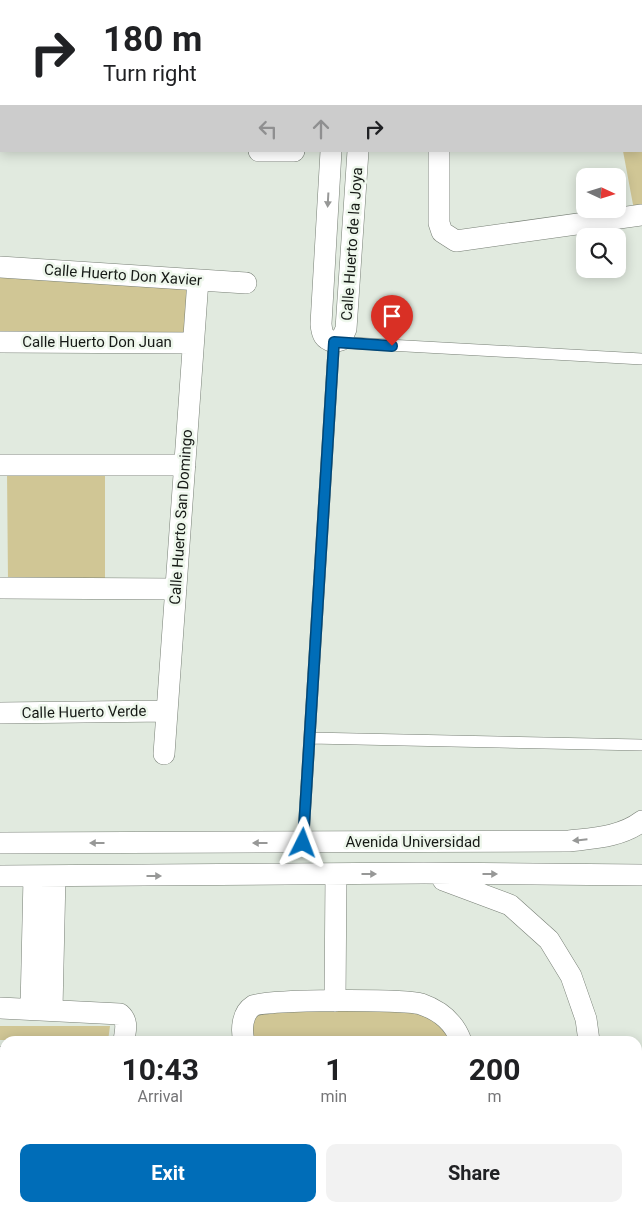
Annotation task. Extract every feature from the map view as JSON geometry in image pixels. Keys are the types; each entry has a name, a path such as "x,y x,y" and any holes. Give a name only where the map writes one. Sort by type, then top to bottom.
{"street":[{"name":"Calle Huerto de la Joya","path":"331,152 321,324 322,333 326,339 334,342 341,340 346,329 358,152"},
{"path":"439,152 439,223 442,232 456,241 642,215"},
{"name":"Calle Huerto Don Xavier","path":"0,267 246,283"},
{"name":"Calle Huerto San Domingo","path":"164,754 198,280"},
{"name":"Calle Huerto Don Juan","path":"0,342 193,343"},
{"path":"0,465 185,465"},
{"path":"0,588 176,590"},
{"name":"Calle Huerto Verde","path":"0,713 167,711"},
{"name":"Avenida Universidad","path":"0,843 569,841 609,836 635,826 642,821"},
{"path":"609,836 642,836"},
{"path":"421,843 424,873"},
{"name":"Avenida Universidad","path":"424,873 510,905 549,940 571,976 586,1019 589,1036"},
{"name":"Avenida Universidad","path":"0,876 424,873 642,875"},
{"path":"335,1001 336,874"},
{"path":"34,876 41,1009"},
{"path":"41,1009 55,876"},
{"path":"244,1036 243,1024 247,1011 254,1005 280,1001 419,1004 442,1014 456,1028 459,1036"},
{"path":"0,1008 120,1014 125,1018 125,1036"}],"lane":[{"path":"303,843 334,342 642,359"},
{"path":"310,738 642,745"}],"shaded area":[{"path":"623,152 642,152 642,210 634,210"},
{"path":"0,275 187,289 184,339 0,336"},
{"path":"105,470 105,581 8,581 7,472"},
{"path":"418,1007 452,1036 250,1036 255,1011"},
{"path":"0,1026 110,1026 109,1036 0,1036"}],"route":[{"path":"303,843 334,342 392,346"}]}
